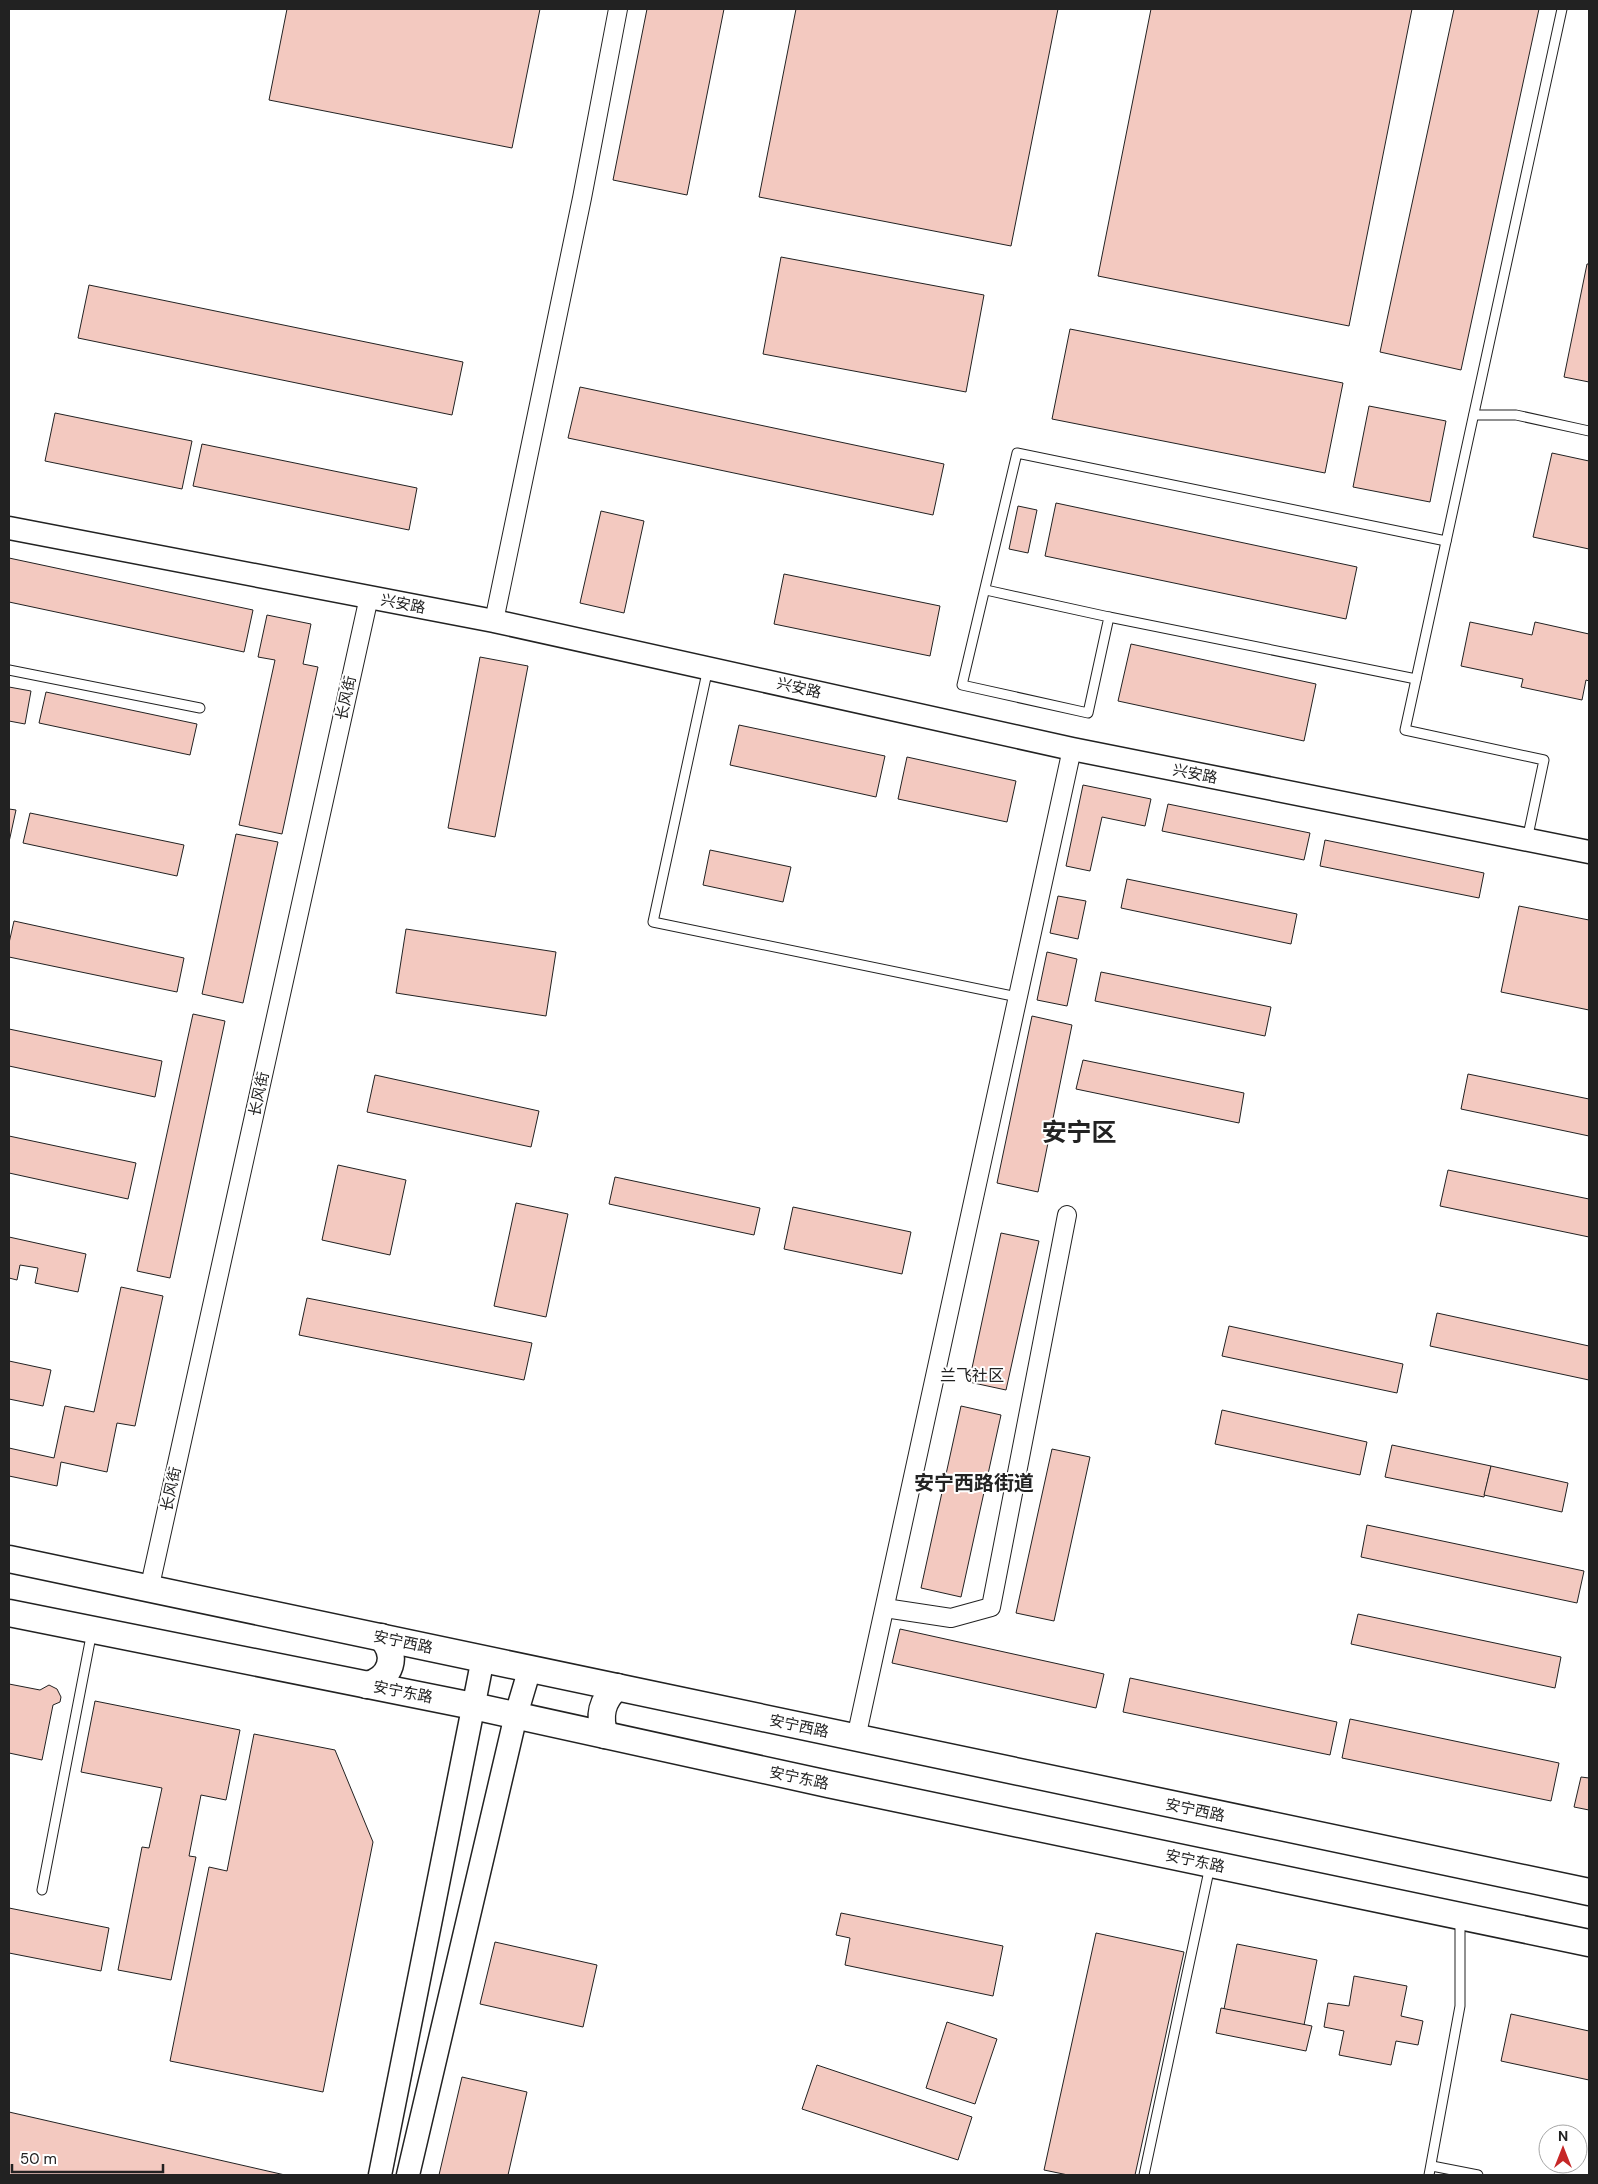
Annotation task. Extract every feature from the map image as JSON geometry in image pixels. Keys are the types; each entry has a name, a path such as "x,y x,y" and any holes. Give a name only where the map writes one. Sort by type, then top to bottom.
{"main road":[{"name":"安宁西路","path":"9,1559 1589,1892"},
{"name":"安宁东路","path":"9,1613 473,1706 828,1784 1589,1943"},
{"path":"368,1685 382,1678 391,1664 390,1649 381,1637"},
{"path":"605,1735 601,1714 603,1704 617,1687"}],"street":[{"path":"494,621 582,198 618,9"},
{"name":"兴安路","path":"9,528 494,621 1072,749 1589,852"},
{"name":"长风街","path":"149,1590 369,597"},
{"path":"856,1738 1072,749"},
{"path":"885,1608 951,1618 990,1607 1067,1215"},
{"path":"380,2175 483,1658"},
{"path":"408,2175 516,1715 530,1668"}],"lane":[{"path":"1527,840 1544,760 1405,730 1562,9"},
{"path":"1474,415 1516,415 1589,431"},
{"path":"1109,616 1088,713 962,685 986,590 1017,452 1446,541"},
{"path":"986,590 1416,680"},
{"path":"708,668 653,922 1018,998"},
{"path":"9,670 200,708"},
{"path":"42,1890 92,1630"},
{"path":"1144,2175 1210,1864"},
{"path":"1460,1916 1460,2006 1430,2171 1478,2175"}],"building":[{"path":"287,9 540,9 512,148 269,100"},
{"path":"647,9 724,9 687,195 613,180"},
{"path":"796,9 1058,9 1011,246 759,197"},
{"path":"1151,9 1412,9 1349,326 1098,276"},
{"path":"1454,9 1539,9 1461,370 1380,352"},
{"path":"781,257 984,295 966,392 763,354"},
{"path":"1587,264 1589,264 1589,382 1564,377"},
{"path":"89,285 463,362 452,415 78,338"},
{"path":"1070,329 1343,383 1325,473 1052,419"},
{"path":"580,387 944,464 933,515 568,438"},
{"path":"1369,406 1446,421 1430,502 1353,487"},
{"path":"55,413 192,441 182,489 45,461"},
{"path":"202,444 417,488 409,530 193,486"},
{"path":"1552,453 1589,461 1589,549 1533,537"},
{"path":"1056,503 1357,567 1346,619 1045,556"},
{"path":"1018,506 1037,510 1028,553 1009,549"},
{"path":"601,511 644,521 624,613 580,603"},
{"path":"9,558 253,610 244,652 9,602"},
{"path":"784,574 940,606 930,656 774,624"},
{"path":"267,615 311,624 303,664 318,667 282,834 239,825 275,660 258,657"},
{"path":"1470,622 1532,635 1535,622 1589,634 1589,681 1586,680 1582,700 1521,687 1523,679 1461,666"},
{"path":"1131,644 1316,684 1304,741 1118,701"},
{"path":"480,657 528,666 495,837 448,828"},
{"path":"9,687 31,691 25,724 9,721"},
{"path":"46,692 197,724 190,755 39,723"},
{"path":"739,725 885,756 876,797 730,765"},
{"path":"907,757 1016,781 1007,822 898,799"},
{"path":"1083,785 1151,799 1145,826 1102,817 1090,871 1066,866"},
{"path":"1168,804 1310,833 1304,860 1162,831"},
{"path":"9,809 16,810 9,842"},
{"path":"30,813 184,845 177,876 23,843"},
{"path":"236,834 278,842 243,1003 202,994"},
{"path":"1325,840 1484,873 1479,898 1320,866"},
{"path":"710,850 791,867 783,902 703,885"},
{"path":"1127,879 1297,914 1291,944 1121,908"},
{"path":"1058,896 1086,901 1078,939 1050,933"},
{"path":"1519,906 1589,920 1589,1010 1501,992"},
{"path":"14,921 184,958 177,992 9,957 9,943"},
{"path":"406,929 556,952 546,1016 396,993"},
{"path":"1047,952 1077,959 1067,1006 1037,1000"},
{"path":"1101,972 1271,1007 1265,1036 1095,1001"},
{"path":"193,1014 225,1021 170,1278 137,1271"},
{"path":"1032,1016 1072,1025 1038,1192 997,1183"},
{"path":"9,1029 162,1061 155,1097 9,1066"},
{"path":"1083,1060 1244,1093 1239,1123 1076,1089"},
{"path":"1468,1074 1589,1099 1589,1136 1461,1109"},
{"path":"375,1075 539,1111 531,1147 367,1112"},
{"path":"9,1136 136,1163 128,1199 9,1173"},
{"path":"338,1165 406,1180 390,1255 322,1240"},
{"path":"1448,1170 1589,1199 1589,1237 1440,1206"},
{"path":"615,1177 760,1208 754,1235 609,1204"},
{"path":"516,1203 568,1214 546,1317 494,1306"},
{"path":"793,1207 911,1232 902,1274 784,1249"},
{"path":"1001,1233 1039,1241 1006,1390 969,1382"},
{"path":"9,1237 86,1254 78,1292 35,1283 38,1268 20,1265 17,1280 9,1278"},
{"path":"121,1287 163,1296 135,1426 117,1423 107,1472 61,1462 57,1486 9,1476 9,1448 54,1458 65,1406 94,1412"},
{"path":"307,1298 532,1343 524,1380 299,1335"},
{"path":"1437,1313 1589,1346 1589,1380 1430,1346"},
{"path":"1229,1326 1403,1364 1397,1393 1222,1356"},
{"path":"9,1361 51,1370 43,1406 9,1399"},
{"path":"961,1406 1001,1415 961,1597 921,1588"},
{"path":"1222,1410 1367,1442 1360,1475 1215,1444"},
{"path":"1392,1445 1491,1466 1484,1497 1385,1477"},
{"path":"1052,1449 1090,1457 1054,1621 1016,1613"},
{"path":"1491,1466 1568,1483 1562,1512 1484,1495"},
{"path":"1367,1525 1584,1571 1577,1603 1361,1557"},
{"path":"1358,1614 1561,1657 1555,1688 1351,1644"},
{"path":"900,1629 1104,1674 1096,1708 892,1663"},
{"path":"1130,1678 1337,1722 1330,1755 1123,1712"},
{"path":"9,1684 40,1690 49,1685 57,1689 61,1697 60,1702 53,1705 42,1760 9,1753"},
{"path":"95,1701 240,1730 226,1800 201,1795 189,1856 196,1857 171,1980 118,1970 142,1847 149,1848 162,1788 81,1772"},
{"path":"1350,1719 1559,1763 1551,1801 1342,1758"},
{"path":"254,1734 335,1750 373,1842 323,2092 170,2061 209,1867 227,1871"},
{"path":"1581,1777 1589,1778 1589,1810 1574,1807"},
{"path":"9,1908 109,1928 101,1971 9,1953"},
{"path":"841,1913 1003,1946 993,1996 845,1965 850,1938 836,1935"},
{"path":"1096,1933 1184,1952 1135,2175 1068,2175 1044,2170"},
{"path":"495,1942 597,1965 583,2027 480,2004"},
{"path":"1237,1944 1317,1960 1304,2025 1224,2009"},
{"path":"1354,1976 1407,1986 1401,2016 1423,2021 1418,2045 1396,2041 1391,2065 1339,2055 1344,2031 1324,2027 1328,2003 1349,2006"},
{"path":"1221,2008 1312,2026 1306,2051 1216,2033"},
{"path":"1511,2014 1589,2031 1589,2080 1501,2061"},
{"path":"947,2022 997,2039 975,2104 926,2088"},
{"path":"817,2065 972,2117 958,2160 802,2109"},
{"path":"462,2077 527,2092 508,2175 439,2175"},
{"path":"9,2112 285,2175 9,2175"}],"district":[{"name":"安宁区","path":"1079,1132"},
{"name":"兰飞社区","path":"972,1375"},
{"name":"安宁西路街道","path":"974,1483"}]}
